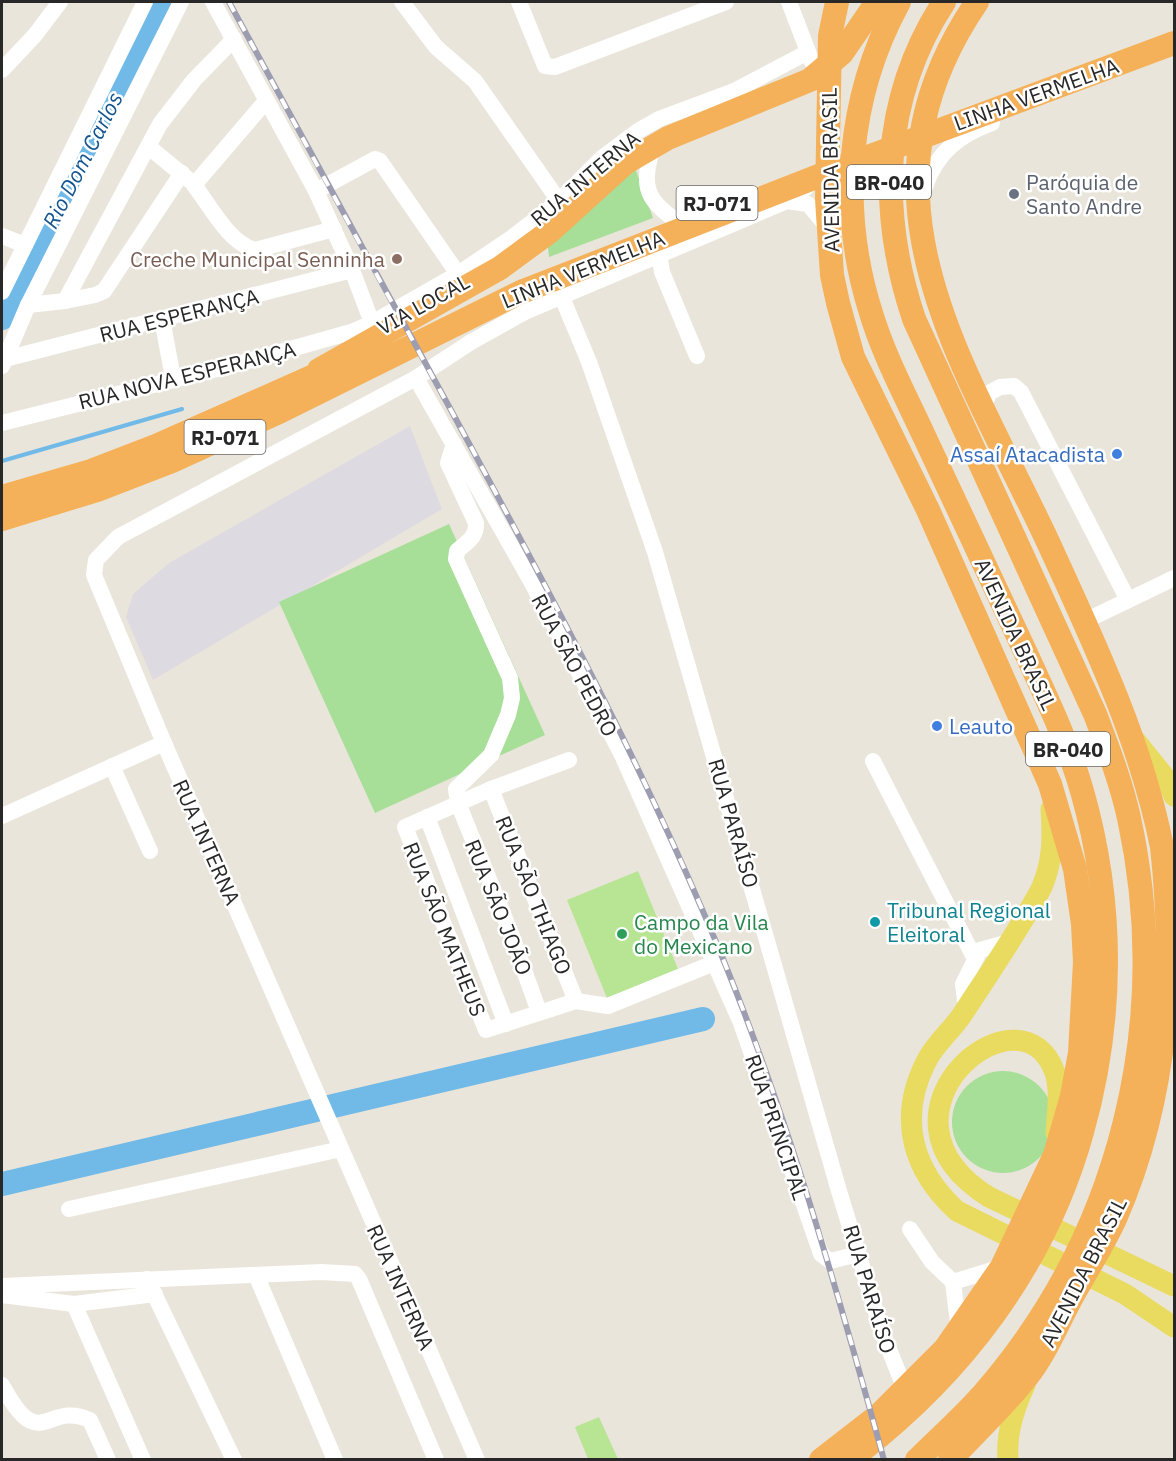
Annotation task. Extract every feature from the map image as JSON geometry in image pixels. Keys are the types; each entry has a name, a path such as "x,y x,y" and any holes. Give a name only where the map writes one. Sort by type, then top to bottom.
{"highway":[{"name":"AVENIDA BRASIL","path":"821,1460 879,1414 905,1389 959,1331 1002,1268 1055,1155 1072,1096 1080,1053 1085,962 1083,924 1075,869 1050,784 928,510 853,357 836,294 828,228 827,154 830,36 837,2"},
{"path":"269,398 493,273 526,250 625,163 646,149 810,80 842,53 877,2"},
{"name":"AVENIDA BRASIL","path":"849,1460 922,1399 978,1338 1023,1272 1044,1232 1076,1153 1091,1100 1101,1045 1107,956 1100,871 1081,788 1069,752 878,335 857,261 851,207 854,142 866,82 879,45 899,2"},
{"name":"AVENIDA BRASIL","path":"917,1460 984,1394 1014,1355 1065,1275 1102,1195 1129,1110 1144,1018 1146,943 1140,883 1129,817 1095,714 914,319 896,259 889,176 900,108 925,36 945,2"},
{"name":"AVENIDA BRASIL","path":"950,1460 1029,1376 1114,1221 1155,1103 1167,1053 1174,982 1169,887 1151,803 1133,744 1047,540 983,410 933,290 923,252 918,211 919,159 928,108 946,56 977,2"},
{"name":"LINHA VERMELHA","path":"2,497 91,471 269,398 569,260 1174,32"},
{"name":"LINHA VERMELHA","path":"2,519 97,490 172,461 290,407 521,292 841,167 1174,43"},
{"path":"857,261 870,351 932,495 928,510"},
{"path":"1102,1195 1138,1103 1156,1031 1161,990 1159,904 1133,744"}],"main road":[{"path":"1133,744 1168,781 1174,796"},
{"path":"1050,784 1053,843 1051,864 1033,904 1009,942 954,1026 926,1061 916,1090 912,1128 915,1148 925,1175 937,1193 957,1211 1125,1294 1174,1327"},
{"path":"954,1026 972,1055"},
{"path":"1055,1155 1058,1088 1049,1061 1041,1051 1027,1044 1001,1041 972,1055 946,1085 939,1106 939,1128 944,1148 954,1167 969,1184 989,1197 1174,1286"},
{"path":"1008,1460 1007,1445 1014,1409 1029,1376"}],"street":[{"path":"2,70 35,35 60,2"},
{"path":"2,292 145,2"},
{"path":"3,363 28,305 181,2"},
{"path":"213,2 316,191 352,270 372,323"},
{"path":"402,2 436,47 476,81 559,201"},
{"path":"519,2 545,66 555,67 726,2"},
{"path":"789,2 829,100"},
{"path":"65,301 83,262 160,124 176,101 234,39"},
{"path":"918,211 931,168 948,148 974,130 1174,51"},
{"name":"RUA INTERNA","path":"372,323 458,274 510,239 559,201 602,158 638,131 658,128 734,91 811,58"},
{"path":"194,185 266,100"},
{"path":"658,128 645,170 647,189 658,206 698,238"},
{"name":"VIA LOCAL","path":"2,490 136,448 230,407 315,365 460,286 522,244 622,156 658,128"},
{"path":"149,147 194,185 241,244 255,250 334,229"},
{"name":"RUA INTERNA","path":"477,1460 164,743 94,574 96,560 118,537 416,378 471,342 561,295 787,201 810,183 827,154"},
{"path":"316,191 375,159 380,161 458,274"},
{"path":"28,305 86,298 104,291 182,173"},
{"path":"787,201 808,204 828,228"},
{"path":"2,236 25,245"},
{"path":"659,254 662,272 697,356"},
{"name":"RUA ESPERANÇA","path":"3,363 352,270"},
{"name":"RUA PARAÍSO","path":"561,295 589,362 656,552 859,1254 885,1340 905,1389"},
{"path":"162,319 173,378"},
{"name":"RUA NOVA ESPERANÇA","path":"2,423 304,346 372,323"},
{"name":"RUA SÃO PEDRO","path":"416,378 577,667 618,748 714,963"},
{"path":"983,410 989,393 1000,387 1014,386 1022,392 1128,600"},
{"path":"454,444 448,463 477,529 474,536 457,551 456,559 510,678 512,698 491,755 456,789 458,803"},
{"path":"1083,622 1174,578"},
{"path":"2,816 164,743"},
{"path":"569,760 491,789 427,817 506,1023 576,1001 608,1006 714,963"},
{"path":"873,761 975,959"},
{"path":"112,766 150,851"},
{"name":"RUA SÃO THIAGO","path":"491,789 576,1001"},
{"name":"RUA SÃO JOÃO","path":"458,803 510,932 539,1012"},
{"name":"RUA SÃO MATHEUS","path":"427,817 405,827 486,1030 506,1023"},
{"path":"966,1008 963,984 982,948 1009,942"},
{"name":"RUA PRINCIPAL","path":"714,963 741,1023 821,1254 827,1260 834,1261 859,1254"},
{"path":"69,1209 341,1149"},
{"path":"910,1229 932,1262 954,1282 959,1331"},
{"path":"954,1282 1002,1268"},
{"path":"2,1286 321,1272 355,1274 436,1460"},
{"path":"256,1275 335,1460"},
{"path":"147,1279 234,1460"},
{"path":"2,1295 74,1304 155,1294"},
{"path":"74,1304 143,1460"},
{"path":"2,1385 23,1419 33,1423 74,1415 90,1420 108,1460"}],"shaded area":[{"path":"410,426 442,509 153,680 126,617 133,594 169,563"}],"green space":[{"path":"635,168 653,218 549,257 548,247"},
{"path":"449,524 545,735 375,813 279,602"},
{"name":"Campo da Vila do Mexicano","path":"638,871 678,969 607,998 567,900"},
{"path":"1003,1071 1022,1075 1039,1086 1050,1103 1054,1122 1050,1141 1039,1158 1022,1169 1003,1173 984,1169 967,1158 956,1141 952,1122 956,1103 967,1086 984,1075"},
{"path":"599,1417 618,1459 588,1459 575,1427"}],"waterway":[{"name":"Rio Dom Carlos","path":"2,318 162,2"},
{"path":"2,461 182,409"},
{"path":"2,1184 703,1019"}],"railway":[{"path":"229,2 552,599 677,851 732,982 782,1117 825,1253 884,1460"}],"place":[{"name":"Paróquia de Santo Andre","path":"1014,194"},
{"name":"Creche Municipal Senninha","path":"397,259"},
{"name":"Assaí Atacadista","path":"1117,454"},
{"name":"Leauto","path":"937,726"},
{"name":"Tribunal Regional Eleitoral","path":"875,922"},
{"name":"Campo da Vila do Mexicano","path":"622,934"}]}
